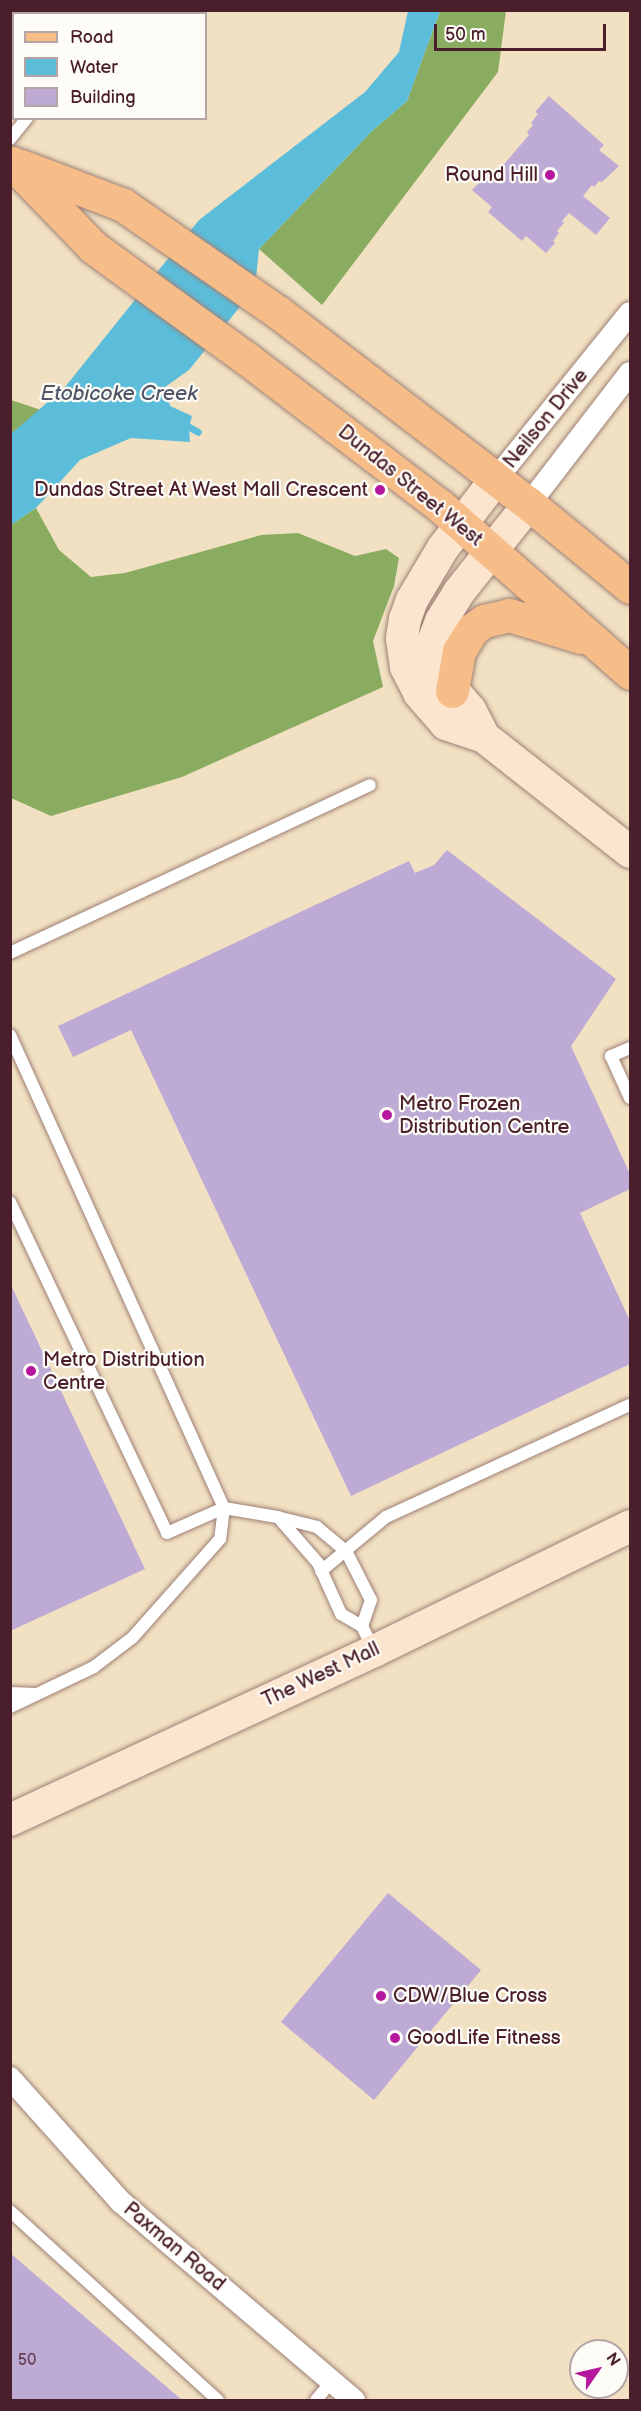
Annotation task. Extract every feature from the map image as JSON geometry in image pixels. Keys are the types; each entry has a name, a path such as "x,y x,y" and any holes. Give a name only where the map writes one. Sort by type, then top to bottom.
{"main road":[{"path":"11,155 123,205 279,313 496,478 630,587"},
{"name":"Dundas Street West","path":"11,155 93,247 246,358 460,524 630,674"},
{"name":"Neilson Drive","path":"484,737 446,724 434,711 414,685 402,648 405,619 412,600 460,524 496,478"},
{"name":"Neilson Drive","path":"484,737 470,710 438,674 433,642 436,631 459,592 490,550 529,504"},
{"path":"452,691 459,651 465,639 484,621 496,617 525,618 594,641"},
{"path":"484,737 630,852"},
{"name":"The West Mall","path":"10,1820 368,1638 630,1526"}],"street":[{"name":"Neilson Drive","path":"496,478 630,313"},
{"name":"Neilson Drive","path":"529,504 630,373"},
{"name":"Paxman Road","path":"13,2087 121,2202 354,2400"}],"lane":[{"path":"11,155 26,120"},
{"path":"10,953 370,785"},
{"path":"10,1035 224,1508 220,1539 132,1638 94,1667 10,1707"},
{"path":"630,1048 611,1056 630,1098"},
{"path":"10,1202 167,1533 224,1508 277,1516 317,1527 346,1551 371,1600 368,1638"},
{"path":"321,1571 386,1517 630,1405"},
{"path":"277,1516 302,1541 321,1571 341,1614 368,1638"},
{"path":"10,1693 39,1694"},
{"path":"10,2211 218,2400"},
{"path":"316,2400 332,2381"}],"green space":[{"path":"440,11 506,11 498,72 322,305 259,249 372,131 407,101"},
{"path":"11,400 41,410 11,434"},
{"path":"36,508 59,550 91,577 125,573 261,535 298,533 355,556 386,549 399,558 394,586 373,641 383,687 182,777 51,816 11,798 11,525"}],"water":[{"name":"Etobicoke Creek","path":"408,11 440,11 407,101 372,131 259,249 255,288 189,370 165,387 170,406 192,416 189,427 190,442 131,438 80,460 36,508 11,525 11,434 65,387 199,220 365,92 399,52"}],"building":[{"path":"36,10 98,10 98,12 36,12"},
{"name":"Round Hill","path":"549,96 604,145 599,150 619,166 602,182 599,181 594,187 592,185 583,196 610,218 596,235 569,213 557,231 559,233 553,241 555,243 546,253 526,236 522,241 488,212 492,207 472,190 489,173 491,175 498,167 500,169 529,135 527,132 538,114 535,112"},
{"name":"Metro Frozen Distribution Centre","path":"447,850 616,979 571,1046 630,1174 630,1189 580,1213 630,1321 630,1364 351,1496 131,1030 73,1057 58,1026 409,861 415,873 434,865"},
{"name":"Metro Distribution Centre","path":"10,1283 145,1569 10,1631"},
{"name":"CDW/Blue Cross","path":"388,1893 481,1970 374,2100 281,2022"},
{"path":"10,2253 182,2400 10,2400"}],"waterway":[{"path":"182,423 198,432"}],"place":[{"name":"Round Hill","path":"550,175"},
{"name":"Dundas Street At West Mall Crescent","path":"380,490"},
{"name":"Metro Frozen Distribution Centre","path":"387,1115"},
{"name":"Metro Distribution Centre","path":"31,1371"},
{"name":"CDW/Blue Cross","path":"381,1996"},
{"name":"GoodLife Fitness","path":"395,2038"}]}
